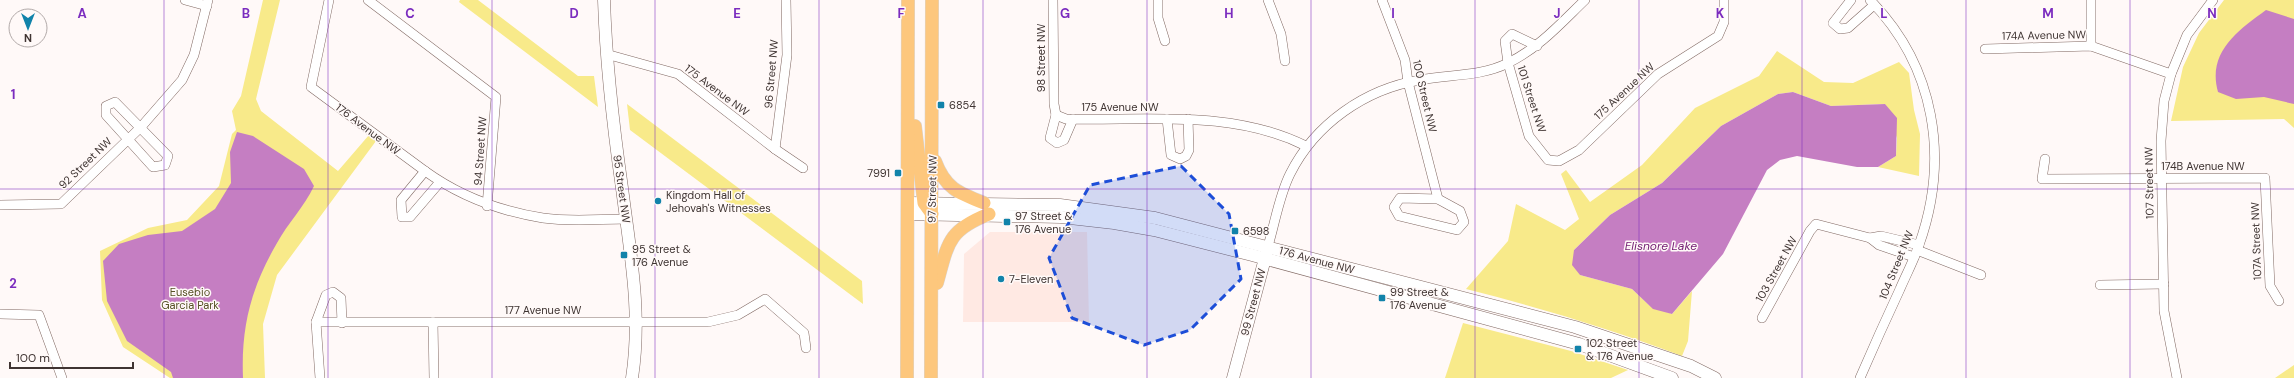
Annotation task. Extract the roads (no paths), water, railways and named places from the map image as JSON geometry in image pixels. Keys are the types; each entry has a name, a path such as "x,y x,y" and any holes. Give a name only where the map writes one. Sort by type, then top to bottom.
{"main road":[{"path":"907,378 908,0"},
{"name":"97 Street NW","path":"931,378 932,302 929,207 933,155 932,0"},
{"path":"908,62 929,207"},
{"path":"932,302 947,246 953,237 987,209 951,188 940,174 933,155"}],"street":[{"path":"185,0 208,3"},
{"name":"176 Avenue NW","path":"329,0 311,87 440,182 487,206 544,218 626,219"},
{"name":"94 Street NW","path":"368,0 496,97 487,206"},
{"name":"95 Street NW","path":"604,0 606,54 634,277 636,323 632,378"},
{"name":"96 Street NW","path":"775,149 787,55 786,0"},
{"name":"98 Street NW","path":"1053,0 1054,104 1056,115"},
{"path":"1158,0 1158,18 1165,41"},
{"path":"1268,0 1281,34 1285,61"},
{"name":"100 Street NW","path":"1382,0 1405,60 1408,82 1438,199"},
{"name":"99 Street NW","path":"1234,378 1268,246 1289,175 1306,146 1337,116 1369,96 1408,82 1484,72 1508,63 1537,46 1585,0"},
{"name":"175 Avenue NW","path":"1548,160 1559,161 1579,150 1658,74 1718,36 1724,22 1724,0"},
{"path":"1851,0 1833,24 1840,29 1848,28 1872,2"},
{"path":"2091,0 2091,46"},
{"name":"107 Street NW","path":"2177,378 2164,311 2161,140 2164,101 2171,74 2187,35 2213,0"},
{"name":"104 Street NW","path":"1860,378 1917,251 1934,191 1934,132 1924,84 1910,54 1894,27 1872,2"},
{"name":"92 Street NW","path":"0,205 61,204 141,127 182,80 194,55 208,3"},
{"name":"101 Street NW","path":"1537,46 1518,36 1509,35 1505,41 1508,63 1529,136 1548,160"},
{"name":"174A Avenue NW","path":"1985,49 2091,46 2171,74"},
{"name":"175 Avenue NW","path":"606,54 678,74 775,149 803,168"},
{"name":"92 Street NW","path":"115,102 141,127 168,156 166,165 153,167 126,140 106,115 106,106 115,102"},
{"name":"175 Avenue NW","path":"1072,119 1064,140 1056,143 1050,138 1056,115 1072,119 1188,118 1244,124 1282,134 1306,146"},
{"name":"175 Avenue NW","path":"1167,119 1171,155 1180,159 1186,156 1189,150 1188,118"},
{"name":"174B Avenue NW","path":"2045,159 2042,179 2265,178"},
{"path":"425,171 401,200 402,217 410,217 440,182"},
{"name":"107A Street NW","path":"2265,178 2270,286 2278,301"},
{"path":"1400,198 1438,199 1460,211 1464,222 1457,230 1398,216 1394,207 1400,198"},
{"name":"176 Avenue NW","path":"987,209 1060,205 1129,213 1268,246 1575,327 1691,366 1715,378"},
{"name":"176 Avenue NW","path":"908,208 929,207 987,209 1114,223 1154,230 1265,258 1579,344 1672,378"},
{"name":"103 Street NW","path":"1762,318 1810,231 1816,224 1870,238"},
{"path":"1870,238 1881,236 1981,275"},
{"path":"1870,238 1879,245 1917,251"},
{"path":"2100,286 2164,284"},
{"path":"320,378 316,322 326,295 333,292 341,298 342,323"},
{"name":"177 Avenue NW","path":"316,322 708,322 738,315 765,299 804,333 806,348"},
{"path":"0,314 39,315 62,378"},
{"path":"432,322 434,378"}],"water":[{"path":"2266,10 2294,19 2294,104 2264,97 2236,99 2218,92 2216,78 2217,66 2221,54 2235,35"},
{"name":"Elisnore Lake","path":"1793,92 1831,106 1885,104 1897,118 1896,156 1878,167 1857,167 1797,156 1780,160 1767,170 1723,254 1672,314 1653,309 1632,289 1580,275 1572,265 1574,250 1610,215 1662,183 1721,126 1778,94"},
{"name":"Eusebio Garcia Park","path":"237,132 253,136 304,169 314,186 306,201 277,243 260,276 254,292 246,324 243,378 173,378 171,372 127,341 107,301 103,261 119,244 148,235 182,231 215,209 231,183 230,152"}],"place":[{"name":"6854","path":"941,105"},
{"name":"7991","path":"898,173"},
{"name":"Kingdom Hall of Jehovah's Witnesses","path":"658,201"},
{"name":"97 Street & 176 Avenue","path":"1007,222"},
{"name":"6598","path":"1235,231"},
{"name":"95 Street & 176 Avenue","path":"624,255"},
{"name":"7-Eleven","path":"1001,279"},
{"name":"99 Street & 176 Avenue","path":"1382,298"},
{"name":"102 Street & 176 Avenue","path":"1578,349"}]}
